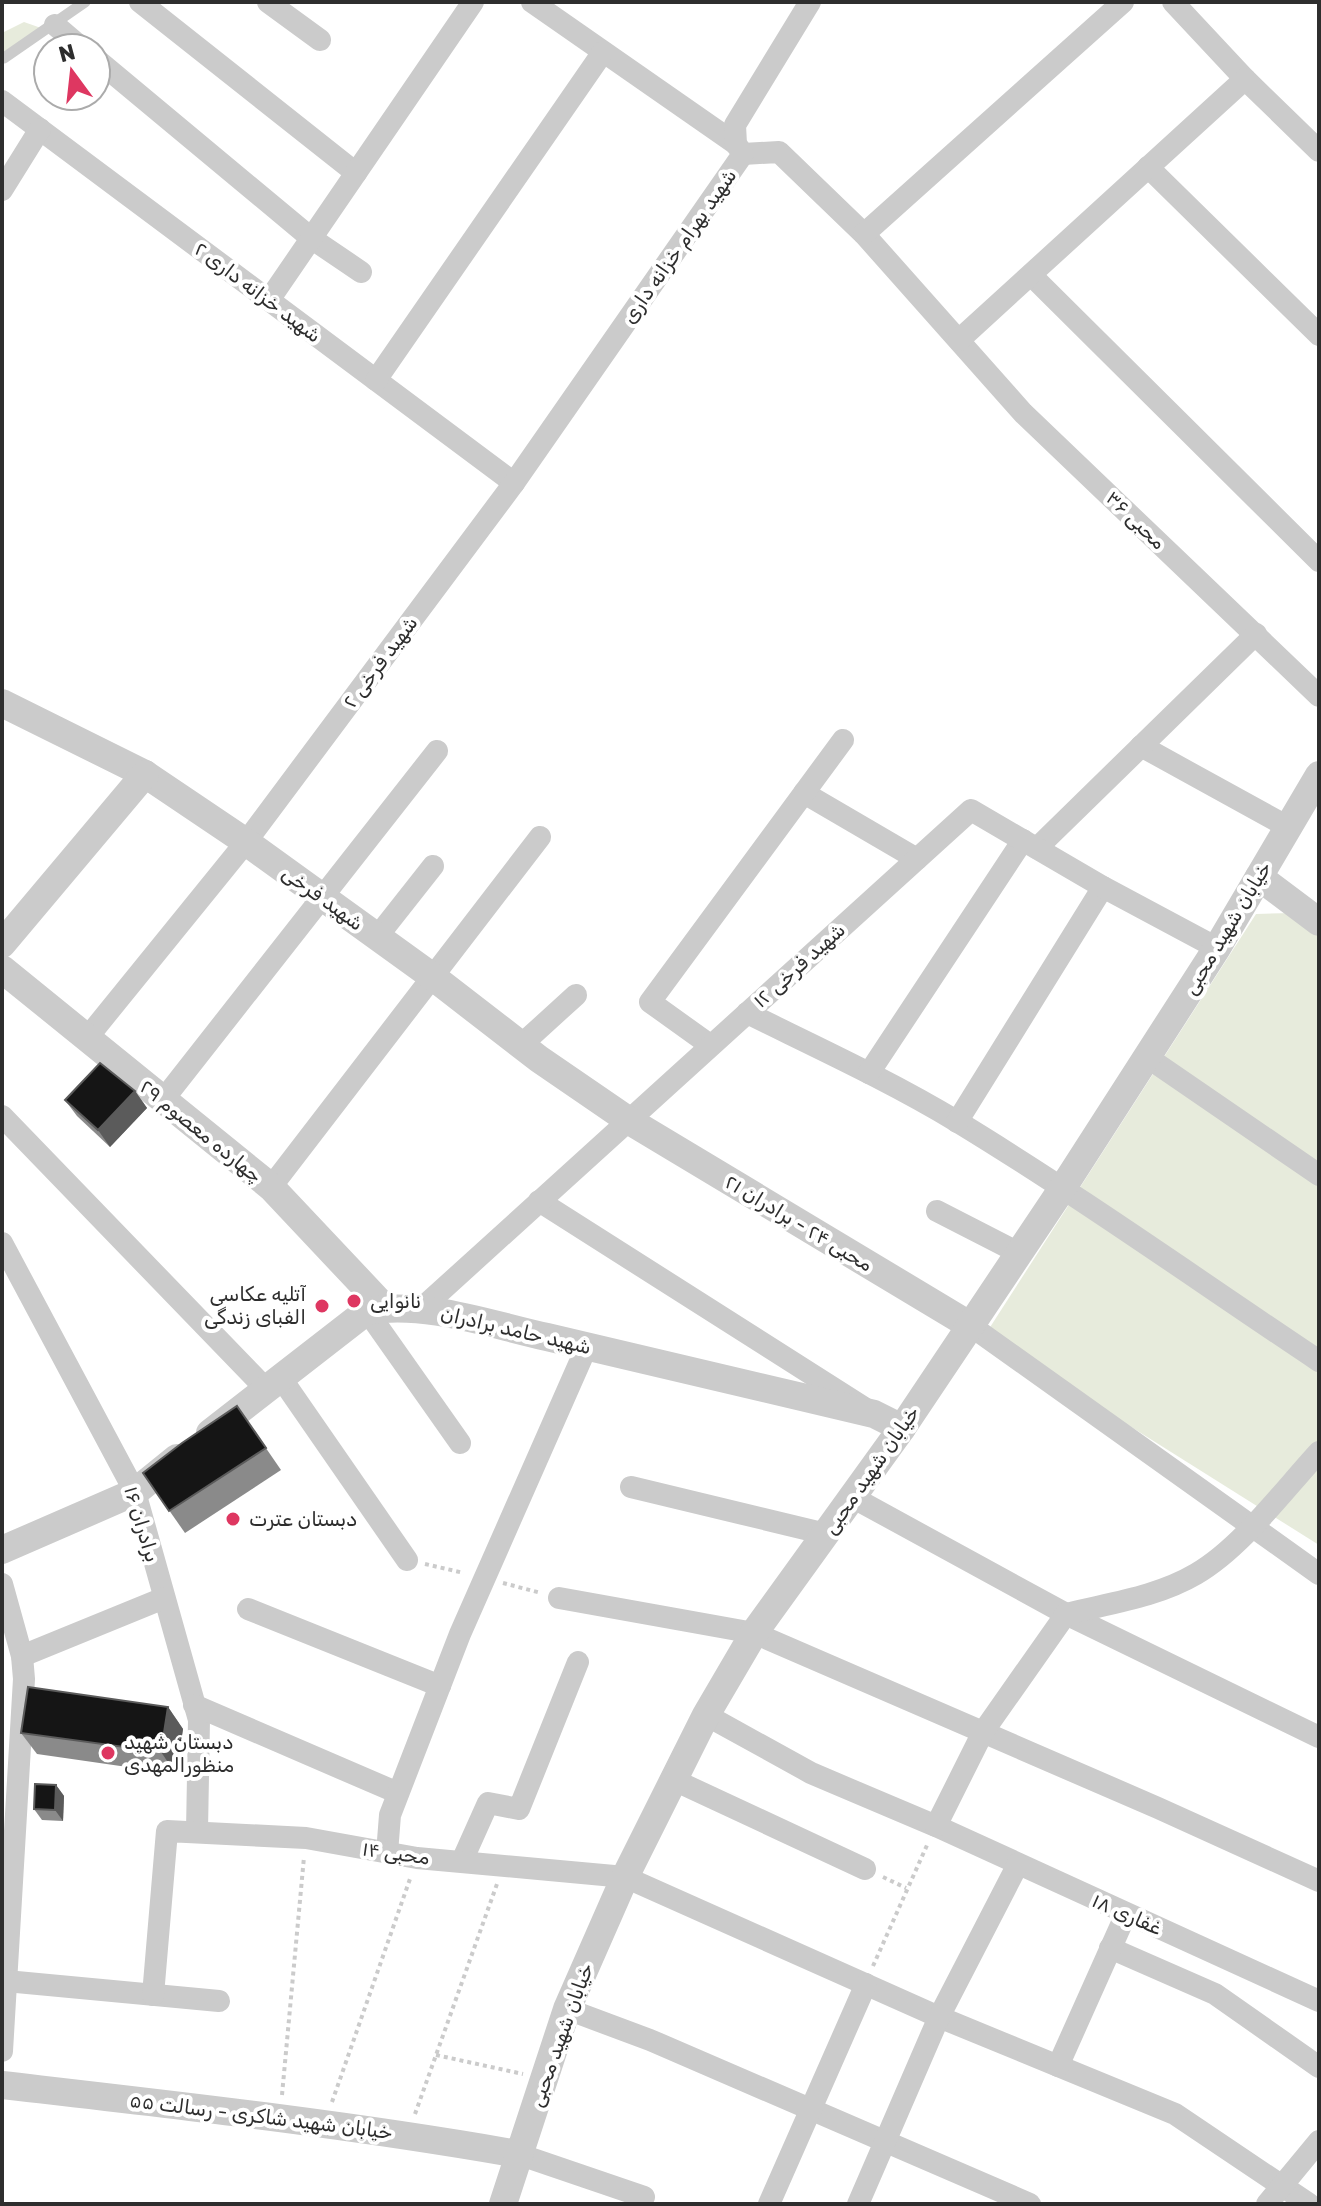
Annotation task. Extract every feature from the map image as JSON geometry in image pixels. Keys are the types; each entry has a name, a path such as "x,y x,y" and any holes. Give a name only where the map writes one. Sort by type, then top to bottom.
{"street":[{"path":"140,2 356,173"},
{"path":"268,2 320,40"},
{"path":"269,300 473,2"},
{"path":"532,2 739,149"},
{"name":"شهید بهرام خزانه داری","path":"514,483 739,149 735,125 810,2"},
{"path":"864,234 1123,2"},
{"path":"1173,2 1245,79 1319,151"},
{"path":"55,25 63,32"},
{"path":"376,380 603,52"},
{"path":"112,72 311,238 361,272"},
{"path":"959,340 1245,79"},
{"name":"شهید خزانه داری ۲","path":"2,101 514,483"},
{"path":"2,190 40,129"},
{"name":"محبی ۳۶","path":"739,149 779,152 864,234 1023,413 1319,696"},
{"path":"1148,167 1319,335"},
{"path":"1031,275 1319,561"},
{"name":"شهید فرخی ۲","path":"87,1038 246,842 514,483"},
{"path":"869,1073 1030,844 1141,746 1256,634"},
{"name":"شهید فرخی","path":"3,706 145,774 246,842 628,1120"},
{"path":"710,1045 650,1002 843,740"},
{"path":"1141,746 1288,827"},
{"path":"163,1100 437,751"},
{"path":"2,944 145,774"},
{"name":"خیابان شهید محبی","path":"503,2204 567,2009 625,1877 706,1715 754,1633 902,1428 1062,1189 1217,948 1319,775"},
{"path":"804,793 917,859"},
{"name":"شهید فرخی ۱۲","path":"421,1309 971,810 1030,844"},
{"path":"271,1187 540,837"},
{"path":"1030,844 1217,948"},
{"path":"377,937 433,866"},
{"path":"1259,877 1319,922"},
{"path":"957,1122 1103,887"},
{"name":"چهارده معصوم ۲۹","path":"2,969 271,1187 376,1309"},
{"path":"521,1045 576,995"},
{"path":"747,1013 869,1073 957,1122 1319,1361"},
{"path":"1147,1057 1319,1175"},
{"path":"2,1116 273,1383 407,1560"},
{"name":"محبی ۲۴ - برادران ۲۱","path":"628,1120 971,1326"},
{"path":"539,1201 874,1414"},
{"path":"937,1211 1019,1253"},
{"name":"برادران ۱۶","path":"2,1243 135,1492 199,1720 197,1831"},
{"path":"2,1550 135,1492 273,1383 376,1309 460,1443"},
{"name":"شهید حامد برادران","path":"376,1309 421,1309 587,1346 874,1414 902,1428"},
{"path":"971,1326 1319,1574"},
{"path":"387,1853 390,1815 440,1686 587,1346"},
{"path":"936,1826 983,1732 1066,1614 1152,1594 1195,1575 1225,1555 1319,1452"},
{"path":"631,1487 826,1534"},
{"path":"852,1497 1066,1614 1319,1737"},
{"path":"2,1584 22,1656 27,1782 6,1981 2,2051"},
{"path":"22,1656 164,1598"},
{"path":"559,1598 754,1633 1319,1881"},
{"path":"248,1609 440,1686"},
{"path":"462,1861 488,1803 519,1809 578,1662"},
{"path":"194,1705 398,1793"},
{"name":"غفاری ۱۸","path":"706,1715 811,1773 936,1826 1319,2001"},
{"path":"674,1780 865,1869"},
{"name":"محبی ۱۴","path":"153,1995 167,1831 306,1838 417,1858 625,1877 939,2017 1175,2114 1275,2196 1309,2204"},
{"path":"858,2204 939,2017 1018,1864"},
{"path":"1058,2066 1126,1914"},
{"path":"1110,1948 1215,1994 1319,2067"},
{"path":"6,1981 219,2001"},
{"path":"769,2204 866,1984"},
{"path":"567,2009 650,2040 1030,2204"},
{"name":"خیابان شهید شاکری - رسالت ۵۵","path":"2,2085 325,2123 518,2154"},
{"path":"1275,2196 1319,2141"},
{"path":"518,2154 644,2197"}],"lane":[{"path":"4,58 85,2"}],"path":[{"path":"407,1560 559,1598"},
{"path":"866,1984 936,1826"},
{"path":"280,2117 306,1838"},
{"path":"325,2123 417,1858"},
{"path":"407,2135 504,1864"},
{"path":"865,1869 906,1888"},
{"path":"436,2055 544,2079"}],"shaded area":[{"path":"24,22 41,28 2,53 2,33"},
{"path":"1293,913 1319,933 1319,1545 985,1335 1256,914"}],"building":[{"path":"100,1063 135,1091 98,1130 65,1100"},
{"path":"237,1406 266,1448 169,1511 143,1473"},
{"path":"28,1687 168,1707 161,1752 21,1733"},
{"path":"35,1784 56,1785 55,1810 34,1809"}],"place":[{"name":"نانوایی","path":"354,1301"},
{"name":"آتلیه عکاسی الفبای زندگی","path":"322,1306"},
{"name":"دبستان عترت","path":"233,1519"},
{"name":"دبستان شهید منظورالمهدی","path":"108,1753"}]}
